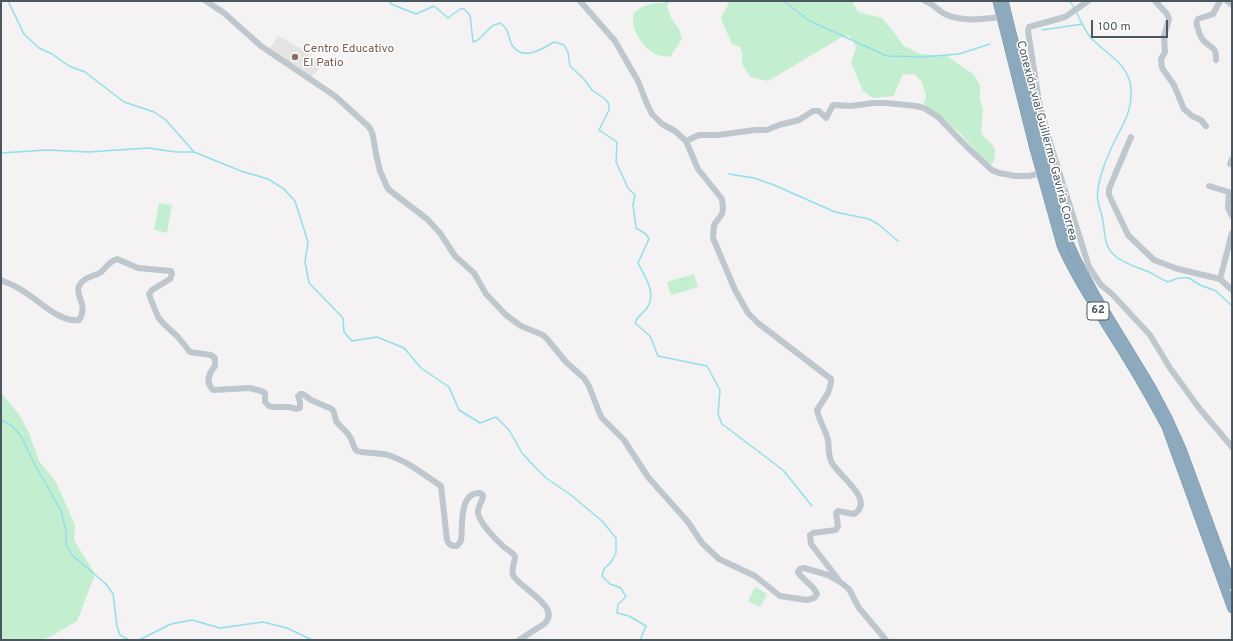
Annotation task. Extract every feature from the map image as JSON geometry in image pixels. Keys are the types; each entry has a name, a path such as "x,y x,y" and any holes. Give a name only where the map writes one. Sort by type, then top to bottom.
{"highway":[{"name":"Conexión vial Guillermo Gaviria Correa","path":"997,1 1056,232 1066,256 1085,291 1142,384 1166,427 1232,609"},
{"name":"Conexión vial Guillermo Gaviria Correa","path":"1004,1 1055,204 1068,240 1168,418 1182,449 1232,586"}],"street":[{"path":"206,1 224,13 261,46 335,96 368,126 373,136 380,171 388,190 432,224 440,233 455,256 474,273 486,294 502,311 521,326 543,335 566,362 584,378 589,386 599,412 607,424 624,440 655,486 686,520 702,543 712,553 719,559 755,576 780,596 807,600 814,598 817,594 815,590 802,578 798,572 800,569 804,568 828,575 849,589 858,608 886,640"},
{"path":"580,1 615,41 640,85 646,104 652,114 662,124 675,131 686,141 698,169 722,199 722,214 714,225 713,238 735,290 748,313 758,323 831,378 830,388 817,410 818,415 827,438 830,461 833,466 846,478 860,497 861,504 859,509 854,514 838,511 836,513 838,526 836,530 813,533 810,535 810,538 811,544 840,582"},
{"path":"925,1 931,3 945,15 956,18 971,19 1001,17"},
{"path":"1088,1 1065,17 1029,27 1028,31 1039,102 1050,146 1086,270 1112,294 1150,335 1170,368 1199,408 1232,447"},
{"path":"1155,1 1167,14 1169,19 1164,36 1165,52 1161,59 1162,68 1174,85 1184,109 1192,116 1201,120 1206,126"},
{"path":"1216,60 1214,49 1203,41 1196,23 1198,19 1214,14 1220,1"},
{"path":"1227,1 1232,5"},
{"path":"686,141 699,135 718,135 755,130 767,130 778,124 799,120 813,111 819,111 826,118 833,105 851,106 873,103 908,105 924,108 938,117 992,170 1015,176 1029,176 1041,173"},
{"path":"1131,137 1109,189 1109,195 1128,235 1154,260 1178,270 1220,279 1232,290"},
{"path":"1209,186 1229,192 1228,208 1232,216"},
{"path":"1220,279 1232,233"},
{"path":"1,280 18,288 58,315 79,320 83,314 83,306 78,289 80,284 100,273 110,261 117,258 138,268 171,270 172,274 170,279 152,290 149,294 150,297 158,317 178,337 190,352 211,355 214,358 216,361 215,366 209,373 211,388 213,390 250,388 265,393 264,402 269,406 297,409 300,408 298,396 303,394 311,400 332,409 336,420 349,435 356,450 363,452 376,452 394,457 408,464 441,486 447,540 452,546 456,546 461,542 462,514 467,500 477,493 483,495 483,499 478,508 479,517 503,546 513,553 515,556 512,572 514,577 524,587 540,598 545,605 549,616 544,624 519,640"}],"shaded area":[{"path":"278,36 295,45 323,64 311,78 270,48"}],"green space":[{"path":"665,1 671,1 667,5 671,18 679,29 682,39 670,57 656,54 643,44 637,35 633,20 633,14 640,8 651,4 664,3"},
{"path":"727,1 852,1 858,12 882,18 904,46 921,54 947,56 973,74 980,85 980,99 983,109 981,133 995,149 995,157 993,162 990,165 986,163 961,134 927,107 924,103 926,96 922,82 914,74 902,75 894,96 873,98 863,91 851,62 856,48 851,37 848,35 842,37 768,81 750,77 742,64 742,53 740,47 732,44 723,24 721,17 728,5"},
{"path":"159,203 172,205 167,233 154,230"},
{"path":"694,274 698,287 671,295 667,282"},
{"path":"1,393 19,414 29,433 39,461 56,482 75,525 74,540 95,574 77,621 52,636 40,640 1,640"},
{"path":"755,587 767,594 760,607 748,601"}],"waterway":[{"path":"8,1 24,34 39,48 52,54 69,66 85,72 124,102 154,112 166,120 194,152 241,171 268,179 284,189 295,201 308,242 305,262 309,283 343,318 344,332 352,341 377,337 404,348 421,368 449,387 459,410 480,423 496,417 509,430 522,453 534,466 546,478 571,495 602,521 616,538 616,553 611,562 604,569 602,576 610,584 621,588 626,597 618,604 617,613 629,616 646,626 640,640"},
{"path":"389,1 391,4 416,14 434,6 448,18 460,9 464,9 470,15 473,42 478,40 492,26 500,23 507,30 512,45 516,50 522,53 538,51 554,42 564,45 568,52 570,66 584,79 592,90 605,99 609,104 609,110 599,130 617,142 616,162 628,188 635,195 633,205 636,228 646,234 649,239 638,263 647,279 651,297 647,308 635,323 650,336 658,356 707,366 720,390 718,414 722,424 783,470 812,506"},
{"path":"784,1 808,20 887,56 921,57 959,54 990,44"},
{"path":"1070,1 1074,8"},
{"path":"1076,11 1091,38 1116,60 1126,72 1131,88 1128,114 1106,162 1098,189 1098,204 1103,218 1108,248 1122,261 1149,272 1168,282 1178,278 1189,278 1200,285 1216,291 1232,306"},
{"path":"1042,30 1083,24"},
{"path":"1,153 47,150 88,152 148,148 176,152 194,152"},
{"path":"729,174 754,178 774,185 835,212 869,219 878,224 898,241"},
{"path":"1,420 11,425 21,436 61,511 66,531 66,544 72,555 106,584 113,594 117,626 120,635 129,640"},
{"path":"139,640 171,624 192,620 220,628 263,622 287,628 312,640"}],"place":[{"name":"Centro Educativo El Patio","path":"295,57"}]}
